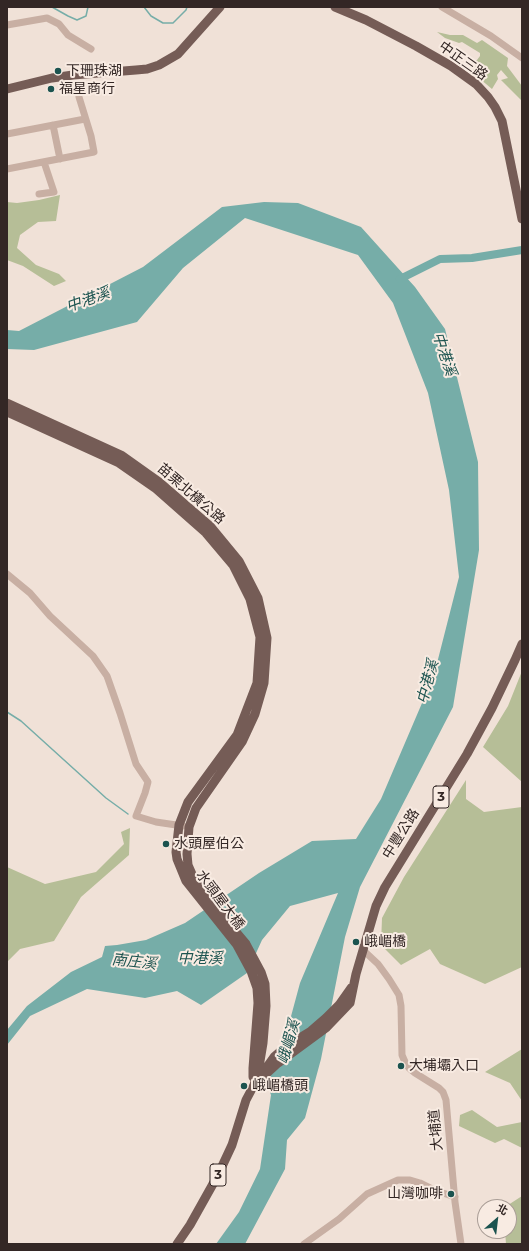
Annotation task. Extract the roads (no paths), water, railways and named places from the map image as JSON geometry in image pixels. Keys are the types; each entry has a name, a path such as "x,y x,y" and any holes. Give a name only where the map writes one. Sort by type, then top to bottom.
{"main road":[{"path":"7,89 52,78 74,78 146,69 159,65 178,54 220,7"},
{"name":"中正三路","path":"335,7 366,20 451,66 476,84 492,102 502,121 522,219"},
{"name":"中正三路","path":"516,188 522,209"},
{"name":"苗栗北橫公路","path":"7,403 121,455 159,482 211,527 239,561 258,598 267,638 264,683 254,714 242,742 196,808 189,827"},
{"name":"苗栗北橫公路","path":"7,412 119,463 155,488 206,533 233,566 250,599 260,637 257,683 237,735 188,802 179,825"},
{"name":"中豐公路","path":"347,1000 355,982 376,906 385,887 467,754 492,708 522,644"},
{"name":"水頭屋大橋","path":"179,825 176,852 182,874 240,950 261,986"},
{"name":"水頭屋大橋","path":"189,827 187,854 190,871 195,881 209,900 246,944 261,972 261,986"},
{"path":"254,1085 263,1043 266,1006 261,986"},
{"path":"254,1085 252,1068 261,986"},
{"name":"3","path":"177,1244 190,1225 218,1175 232,1145 246,1100 254,1085 274,1057 321,1023 347,1000"},
{"name":"3","path":"254,1085 270,1072 278,1063 327,1027 347,1000"},
{"path":"263,1043 266,1051 274,1057"}],"street":[{"path":"442,7 491,36 522,58"},
{"path":"7,25 47,18 59,24 68,35 91,48"},
{"path":"7,169 94,152 91,136 79,97"},
{"path":"7,134 85,119"},
{"path":"53,125 60,159"},
{"path":"39,194 54,192 44,162"},
{"path":"7,574 30,593 50,616 93,656 107,676 136,764 148,782 136,816 156,822 189,827"},
{"name":"大埔道","path":"363,950 378,964 399,995 401,1006 402,1055 405,1062 415,1073 439,1088 443,1092 446,1100 461,1244"},
{"path":"304,1244 339,1219 367,1194 398,1180 410,1180 455,1197"}],"water":[{"name":"中港溪","path":"264,202 298,203 361,227 415,287 445,329 478,462 479,550 453,707 360,887 345,937 321,1059 305,1118 287,1140 285,1169 245,1244 216,1244 239,1212 260,1169 271,1095 266,1081 283,1046 300,983 338,893 290,906 262,940 247,973 201,1005 177,991 145,998 87,989 30,1016 7,1045 7,1030 27,1006 71,972 102,957 105,946 146,940 185,923 259,873 312,841 356,839 381,799 434,675 459,577 449,490 428,393 393,303 358,255 245,218 183,268 137,322 34,350 7,349 7,330 19,331 143,267 222,207"}],"waterway":[{"path":"52,7 77,20 86,16 88,7"},
{"path":"144,7 151,16 163,23 173,23 186,10 187,7"},
{"path":"400,279 440,259 472,258 522,250"},
{"path":"7,712 21,721 106,798 128,814"}],"place":[{"name":"下珊珠湖","path":"58,71"},
{"name":"福星商行","path":"51,89"},
{"name":"水頭屋伯公","path":"166,844"},
{"name":"峨嵋橋","path":"356,942"},
{"name":"大埔壩入口","path":"401,1066"},
{"name":"峨嵋橋頭","path":"244,1086"},
{"name":"山灣咖啡","path":"451,1194"}],"water label":[{"name":"南庄溪","path":"134,962"},
{"name":"峨嵋溪","path":"289,1042"}]}
